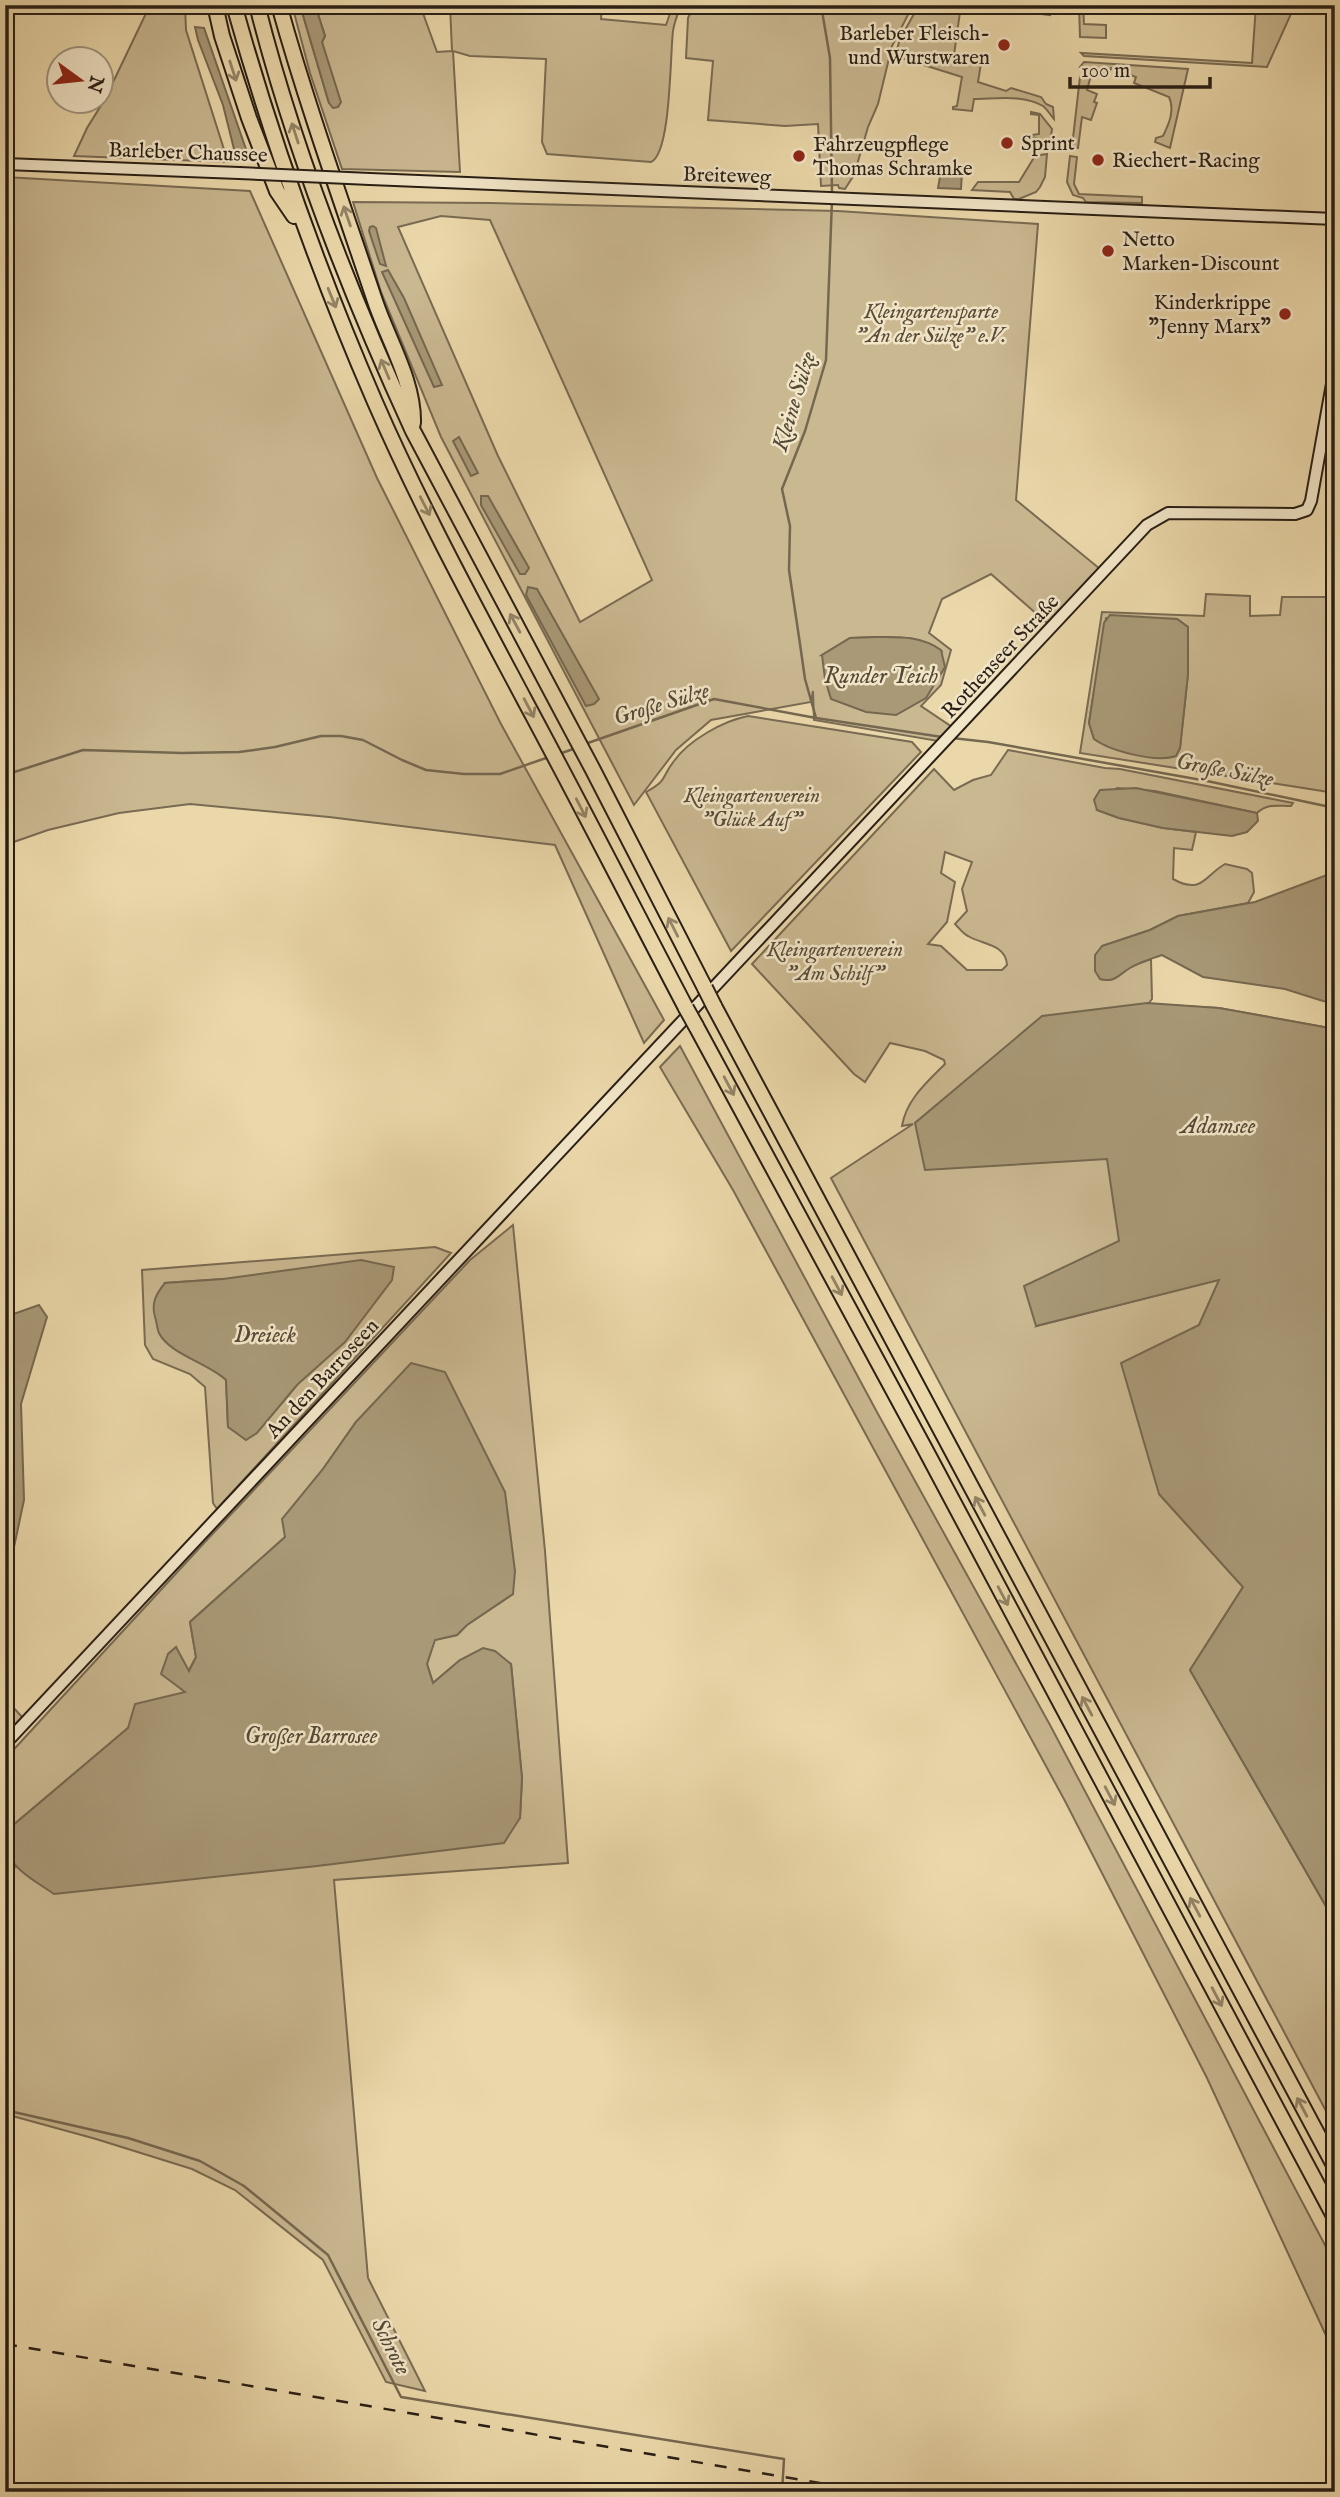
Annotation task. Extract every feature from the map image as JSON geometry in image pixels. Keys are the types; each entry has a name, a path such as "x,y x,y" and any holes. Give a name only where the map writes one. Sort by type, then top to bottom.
{"highway":[{"path":"215,5 241,95 277,191 307,234"},
{"path":"234,5 267,118 307,234 403,462 686,1008 945,1486 1335,2218"},
{"path":"257,5 317,197 372,339 413,431 714,1006 1335,2167"},
{"path":"279,5 328,162 409,391 413,431"}],"street":[{"name":"Barleber Chaussee","path":"5,164 370,178"},
{"name":"Breiteweg","path":"370,178 1335,219"},
{"name":"Rothenseer Straße","path":"667,1039 1147,525 1159,516 1178,512 1295,514 1307,510 1311,501 1335,367"},
{"name":"An den Barroseen","path":"5,1744 667,1039"}],"green space":[{"path":"150,5 185,5 186,30 228,162 74,156 94,116 116,116 116,76"},
{"path":"292,5 300,5 329,103 322,42 325,36 315,5 420,5 437,52 452,51 450,5 602,5 601,19 666,25 673,5 681,5 673,31 666,123 658,155 651,162 547,154 542,142 546,59 470,56 453,51 460,172 342,169 310,73"},
{"path":"694,5 913,5 892,46 878,104 868,127 854,175 845,189 839,188 838,185 821,186 818,124 785,126 708,120 713,61 686,58 688,18"},
{"path":"919,5 961,5 954,55 982,57 978,82 1006,91 1011,88 1041,97 1046,104 1053,107 1054,119 1043,106 1018,99 974,99 972,111 953,109 957,106 962,77 895,56 900,39"},
{"path":"969,5 1050,5 1050,15 1042,14 1042,11"},
{"path":"1079,5 1083,5 1084,24 1106,25 1106,38 1080,37"},
{"path":"1256,5 1295,5 1267,67 1084,56 1081,53 1252,63"},
{"path":"1084,62 1188,69 1170,148 1155,142 1156,138 1163,136 1169,122 1169,97 1134,83 1136,77 1111,68 1108,75 1080,67"},
{"path":"1080,77 1090,79 1087,90 1097,94 1094,102 1097,103 1091,120 1082,117 1078,148 1072,147"},
{"path":"1031,112 1040,114 1052,129 1050,143 1032,137 1039,134 1039,115"},
{"path":"1047,154 1045,177 1036,192 1014,199 1010,192 972,190 978,182 1019,182 1035,156"},
{"path":"1070,156 1077,157 1074,184 1079,194 1142,197 1142,203 1086,202 1073,195 1067,182"},
{"path":"5,177 250,191 377,478 501,724 664,1020 644,1043 555,845 329,817 190,804 119,813 48,830 5,845"},
{"name":"Kleingartensparte \"An der Sülze\" e.V.","path":"353,202 838,211 1038,224 1016,500 1100,569 1047,623 991,574 942,599 929,633 951,650 941,685 921,706 952,727 938,741 814,720 813,691 811,702 711,720 676,750 634,805 441,437 381,292","holes":["441,216 490,220 652,580 580,622 498,456 398,227","850,638 918,640 941,651 822,655"]},
{"path":"1206,594 1250,596 1250,616 1280,615 1282,597 1335,597 1335,793 1080,753 1102,612 1204,616","holes":["1106,618 1177,619 1188,627 1188,674 1180,748 1176,756 1158,758 1094,739 1089,723"]},
{"name":"Kleingartenverein \"Glück Auf\"","path":"748,716 912,742 921,752 731,951 646,792 661,781 680,753 697,739 718,727"},
{"name":"Kleingartenverein \"Am Schilf\"","path":"1008,750 1293,803 1291,806 1269,806 1257,813 1155,791 1117,788 1097,810 1163,828 1196,832 1192,850 1174,848 1173,879 1190,885 1197,884 1225,864 1247,869 1252,873 1254,892 1248,903 1178,916 1150,930 1102,946 1100,979 1113,979 1151,959 1152,999 1148,1004 1219,1008 1335,1029 1119,1241 1037,1326 1220,1279 1199,1325 1159,1494 1243,1587 1190,1670 1335,1922 1335,2128 831,1178 913,1124 902,1126 908,1108 918,1092 945,1064 944,1060 925,1051 890,1043 865,1082 854,1074 752,964 934,769 954,790 973,780 991,775","holes":["945,852 972,862 962,889 967,911 955,924 966,935 1003,953 1007,965 1002,970 967,970 941,946 928,944 947,922 955,882 941,873","953,1092 968,1113 915,1123"]},
{"path":"680,1046 878,1414 1050,1725 1335,2264 1335,2355 1207,2078 1065,1801 733,1190 660,1067"},
{"path":"513,1225 545,1551 568,1863 334,1880 368,2278 425,2391 386,2382 323,2260 235,2190 192,2169 5,2114 5,1848 16,1867 520,1818 522,1778 511,1664 460,1660 433,1683 427,1664 434,1640 457,1635 467,1625 513,1594 373,1405 356,1422 323,1469 285,1537 190,1622 196,1657 188,1672 176,1647 168,1654 185,1692 128,1728 5,1832 5,1759 470,1260"},
{"path":"435,1247 451,1253 217,1509 213,1503 205,1387 190,1374 153,1359 145,1345 142,1270","holes":["223,1279 297,1385 257,1432 228,1427 226,1380 215,1370 165,1283"]},
{"path":"11,1705 23,1718 5,1736 5,1711"}],"water":[{"path":"300,5 315,5 325,36 322,42 341,102 338,107 333,108 329,103"},
{"path":"195,27 204,28 248,155 235,153 223,105"},
{"path":"941,171 962,172 961,189 938,188"},
{"path":"373,226 376,228 386,266 380,264 369,231"},
{"path":"388,270 404,298 442,385 434,387 382,272"},
{"path":"459,437 478,473 471,476 453,441"},
{"path":"481,496 488,496 529,568 525,574 520,574 481,505"},
{"path":"528,587 537,589 599,699 594,704 586,706 526,595"},
{"path":"1110,615 1177,619 1188,627 1188,674 1180,748 1176,756 1157,758 1134,755 1094,739 1089,723 1104,623"},
{"name":"Runder Teich","path":"850,638 918,640 941,650 945,667 926,698 896,715 866,712 831,699 825,679 822,655"},
{"path":"1136,788 1257,813 1258,821 1247,832 1232,836 1163,828 1097,810 1094,800 1100,790"},
{"path":"1335,872 1335,1003 1285,989 1203,977 1162,955 1137,964 1113,979 1100,979 1095,971 1095,955 1102,946 1150,930 1178,916 1255,902"},
{"name":"Adamsee","path":"1147,1003 1219,1008 1335,1029 1335,1922 1190,1670 1243,1587 1159,1494 1121,1363 1199,1325 1219,1280 1036,1326 1024,1286 1119,1241 1107,1159 925,1170 915,1123 1042,1016"},
{"name":"Dreieck","path":"361,1260 394,1267 392,1280 345,1342 297,1385 257,1433 246,1440 228,1427 226,1380 171,1347 158,1331 154,1303 165,1283 223,1279"},
{"path":"39,1305 47,1317 21,1404 24,1500 14,1547 11,1705 5,1711 5,1317"},
{"name":"Großer Barrosee","path":"411,1363 445,1372 505,1492 515,1571 513,1594 467,1625 457,1635 435,1640 427,1664 433,1683 460,1660 483,1648 495,1651 511,1664 522,1778 520,1818 504,1843 54,1894 27,1876 9,1854 5,1832 128,1728 135,1704 185,1692 161,1674 168,1654 176,1647 189,1671 196,1657 190,1622 285,1537 282,1519 323,1469 356,1422"}],"waterway":[{"name":"Kleine Sülze","path":"821,5 830,58 832,194"},
{"name":"Kleine Sülze","path":"816,718 805,679 789,570 790,526 782,489 805,431 826,360 832,200"},
{"name":"Große Sülze","path":"585,744 714,699 942,737"},
{"name":"Große Sülze","path":"5,775 83,750 239,752 321,736 363,740 426,770 464,774 500,774 549,757"},
{"name":"Große Sülze","path":"952,738 1207,781 1335,808"},
{"name":"Große Sülze","path":"559,754 576,748"},
{"name":"Schrote","path":"5,2110 128,2138 200,2161 244,2186 328,2255 401,2397 784,2459 782,2492"}],"railway":[{"path":"5,2344 872,2492"}],"place":[{"name":"Barleber Fleisch- und Wurstwaren","path":"1004,45"},
{"name":"Sprint","path":"1007,143"},
{"name":"Fahrzeugpflege Thomas Schramke","path":"799,156"},
{"name":"Riechert-Racing","path":"1098,160"},
{"name":"Netto Marken-Discount","path":"1108,251"},
{"name":"Kinderkrippe \"Jenny Marx\"","path":"1285,314"}]}
